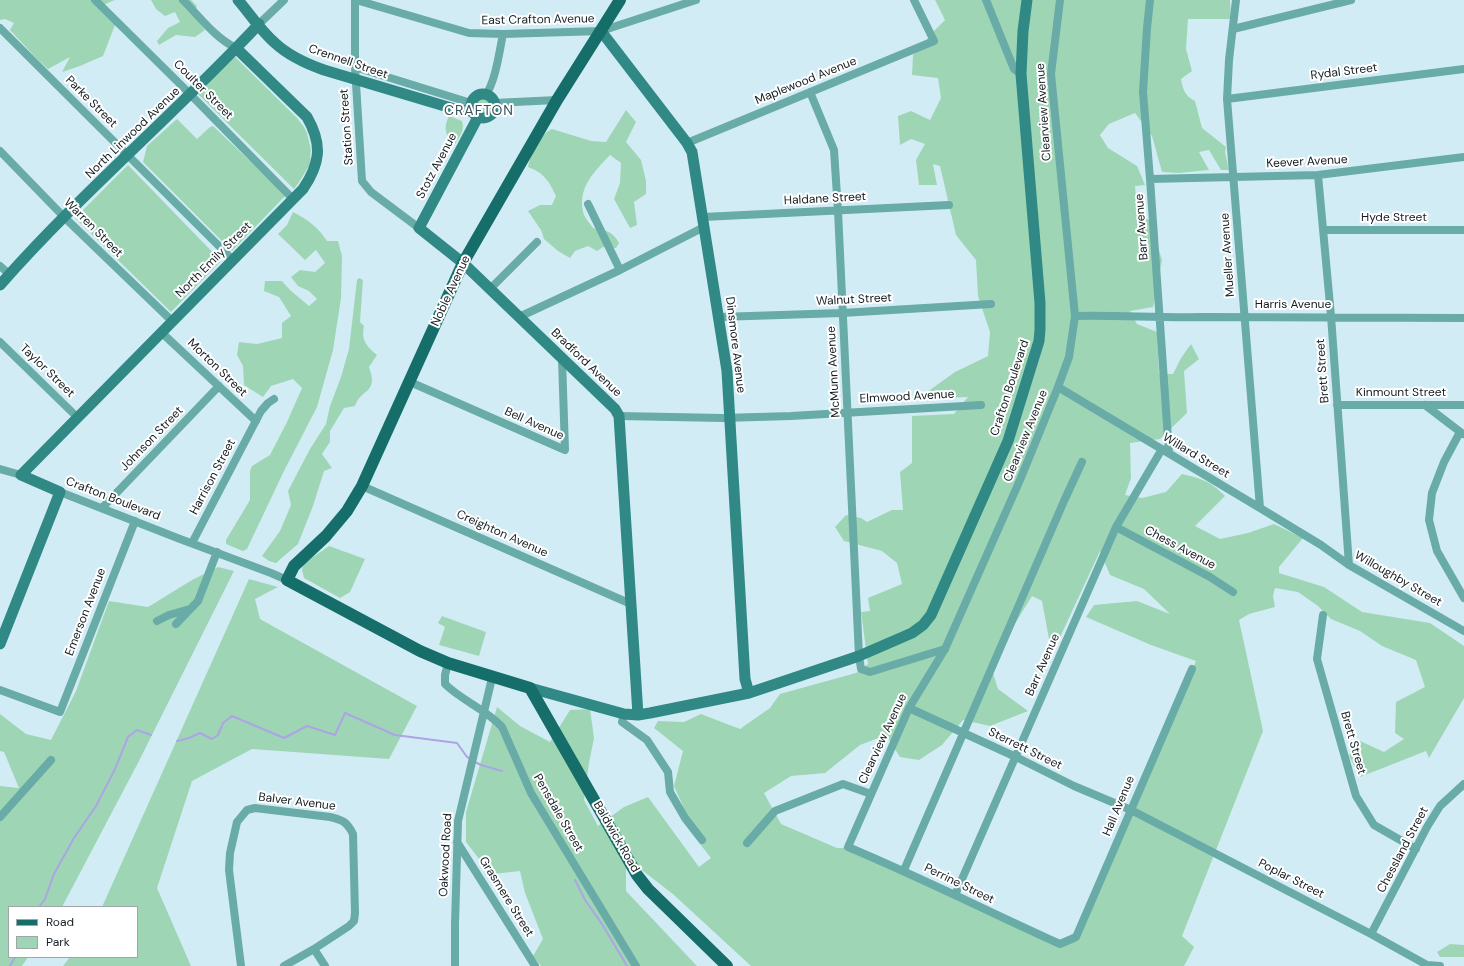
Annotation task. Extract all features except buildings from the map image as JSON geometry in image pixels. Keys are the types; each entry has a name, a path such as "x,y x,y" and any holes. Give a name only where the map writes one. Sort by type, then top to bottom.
{"main road":[{"name":"Crennell Street","path":"238,0 274,42 298,59 318,68 458,110 474,110"},
{"name":"Noble Avenue","path":"287,580 294,566 326,536 347,511 362,486 463,263 557,100 620,0"},
{"name":"Crafton Boulevard","path":"530,688 624,714 638,715 749,693 859,656 905,638 923,625 934,609 1008,441 1039,341 1040,303 1021,74 1023,31 1027,0"},
{"name":"North Linwood Avenue","path":"0,285 64,217 191,94 258,24"},
{"name":"Dinsmore Avenue","path":"601,31 687,143 692,152 727,371 745,679 749,693"},
{"name":"North Emily Street","path":"21,475 303,189 312,175 316,167 317,156 317,140 314,129 307,118 236,48"},
{"path":"478,95 490,99 494,111 485,118 474,110 475,97 478,95"},
{"name":"Stotz Avenue","path":"419,228 474,110"},
{"name":"Bradford Avenue","path":"419,228 463,263 615,409 619,416 638,715"},
{"name":"Crafton Boulevard","path":"21,475 60,492"},
{"path":"0,644 60,492"},
{"path":"287,580 420,651 491,682 530,688"},
{"name":"Baldwick Road","path":"530,688 637,875 648,889 727,966"}],"street":[{"name":"Coulter Street","path":"95,0 191,94 293,199"},
{"path":"183,0 216,34 229,45 236,48"},
{"name":"North Linwood Avenue","path":"258,24 284,0"},
{"name":"East Crafton Avenue","path":"356,0 469,32 503,34 601,31 696,0"},
{"name":"Station Street","path":"356,0 355,69 362,181"},
{"name":"Maplewood Avenue","path":"687,143 934,41 914,0"},
{"path":"986,0 1014,69 1021,74"},
{"name":"Clearview Avenue","path":"848,847 909,708 945,649 1020,480 1069,357 1075,316 1051,74 1060,0"},
{"name":"Barr Avenue","path":"955,895 1116,527 1165,451 1160,317 1143,92 1150,0"},
{"name":"Mueller Avenue","path":"1236,0 1229,60 1227,99 1260,508"},
{"path":"1233,29 1351,0"},
{"name":"Parke Street","path":"0,28 233,260"},
{"path":"503,34 490,89 490,99 557,100"},
{"path":"355,69 474,110"},
{"name":"Rydal Street","path":"1227,99 1464,69"},
{"name":"McMunn Avenue","path":"810,92 834,150 859,656"},
{"name":"Warren Street","path":"0,151 64,217 172,321"},
{"name":"Keever Avenue","path":"1150,178 1234,178 1318,175 1464,156"},
{"name":"Brett Street","path":"1318,175 1331,316 1349,565"},
{"name":"Bradford Avenue","path":"362,181 371,192 419,228"},
{"path":"588,204 620,270"},
{"name":"Haldane Street","path":"519,318 620,270 704,222 838,211 949,205"},
{"name":"Hyde Street","path":"1324,230 1464,230"},
{"path":"490,289 537,242"},
{"path":"0,266 9,274"},
{"name":"Walnut Street","path":"719,317 842,313 991,304"},
{"name":"Harris Avenue","path":"1075,316 1331,316 1464,318"},
{"name":"Morton Street","path":"161,332 256,421"},
{"name":"Taylor Street","path":"0,342 77,417"},
{"name":"Bell Avenue","path":"410,382 565,450 562,359"},
{"name":"Johnson Street","path":"102,508 218,386"},
{"name":"Willard Street","path":"1058,387 1321,545"},
{"name":"Harrison Street","path":"192,543 261,411 274,399"},
{"name":"Kinmount Street","path":"1337,404 1464,405"},
{"name":"Elmwood Avenue","path":"619,416 730,418 981,405"},
{"path":"1425,405 1462,433 1444,462 1432,492 1429,520 1437,551 1464,598"},
{"path":"904,870 1066,495 1082,462"},
{"name":"Crafton Boulevard","path":"0,469 21,475"},
{"name":"Creighton Avenue","path":"362,486 631,604"},
{"name":"Crafton Boulevard","path":"60,492 287,580"},
{"name":"Emerson Avenue","path":"0,690 60,712 135,521"},
{"name":"Chess Avenue","path":"1116,527 1210,577 1233,592"},
{"name":"Willoughby Street","path":"1321,545 1349,565 1464,631"},
{"path":"176,624 198,601 217,552"},
{"path":"157,621 169,615 190,609"},
{"name":"Brett Street","path":"1323,615 1316,659 1356,796 1374,825 1416,848"},
{"path":"859,656 861,668 870,672 945,649"},
{"name":"Pensdale Street","path":"448,663 445,675 445,684 452,691 498,721 531,793 636,966"},
{"name":"Hall Avenue","path":"1060,944 1076,937 1192,669"},
{"name":"Oakwood Road","path":"455,966 454,924 457,841 460,810 491,682"},
{"name":"Sterrett Street","path":"909,708 1016,757 1074,786 1131,810"},
{"path":"624,714 622,722 647,740 668,772 670,792 685,818 702,840"},
{"path":"0,817 51,760"},
{"path":"747,843 775,811 843,784 871,794"},
{"name":"Chessland Street","path":"1371,934 1427,827 1440,806 1464,784"},
{"name":"Balver Avenue","path":"241,966 229,870 230,853 237,822 247,810 255,808 330,817 341,820 349,826 353,834 354,921 349,926 314,949 284,966"},
{"name":"Poplar Street","path":"1131,810 1371,934 1427,965 1440,966"},
{"name":"Grasmere Street","path":"457,841 534,966"},
{"name":"Perrine Street","path":"848,847 904,870 1060,944"},
{"path":"314,949 324,966"}],"green space":[{"path":"0,0 115,0 103,5 115,25 103,56 62,72 70,57 48,69 10,30 14,23 5,19 0,20"},
{"path":"151,0 191,0 197,6 193,14 205,30 195,37 176,35 159,45 157,41 168,28 180,22 175,12 165,16 156,9"},
{"path":"935,0 1230,0 1231,19 1188,19 1186,49 1192,71 1181,79 1185,92 1195,101 1202,128 1226,147 1225,152 1229,170 1221,170 1209,150 1199,152 1209,170 1179,173 1162,172 1152,136 1135,113 1109,124 1100,135 1108,148 1137,166 1145,185 1135,186 1137,211 1149,220 1162,260 1153,307 1130,311 1137,324 1157,332 1159,374 1173,374 1181,358 1191,344 1199,359 1184,371 1187,413 1160,439 1130,443 1131,478 1125,495 1142,498 1166,492 1182,474 1195,477 1206,481 1225,496 1195,526 1220,539 1248,533 1274,524 1303,538 1279,567 1279,573 1324,587 1362,612 1430,623 1464,646 1464,698 1429,758 1426,751 1360,777 1349,756 1358,740 1384,752 1404,739 1395,733 1396,702 1425,687 1416,660 1382,646 1360,631 1331,619 1318,606 1298,592 1275,588 1273,596 1275,607 1249,614 1239,620 1263,731 1182,936 1194,947 1184,966 751,966 674,895 642,870 626,865 626,891 697,966 541,966 533,956 543,939 525,893 520,871 485,875 486,868 466,842 466,812 497,707 520,726 550,742 570,710 590,709 594,738 584,800 598,826 624,807 648,797 699,867 711,858 700,844 674,786 683,751 654,728 658,721 684,722 701,714 740,729 770,708 780,694 856,673 868,664 861,612 870,611 868,598 902,584 897,563 882,551 844,541 835,527 846,515 861,518 867,522 892,510 903,510 900,472 912,463 912,416 954,414 968,397 920,399 923,395 955,372 988,356 990,332 978,296 976,260 956,235 940,166 933,164 937,185 919,185 916,160 925,144 911,139 900,145 898,116 911,111 930,120 941,98 938,78 912,75 913,55 945,20","holes":["1100,551 1110,575 1144,589 1170,614 1137,601 1094,605 1086,617 1151,645 1196,661 1078,933 1064,942 850,848 837,848 781,824 764,793 791,776 825,773 860,745 886,735 900,757 919,760 942,745 963,720 990,726 1028,711 998,689 990,664 1032,596 1042,601 1049,639 1055,648"]},
{"path":"235,57 297,118 307,133 312,163 294,189 198,94"},
{"path":"483,99 488,101 490,106 488,111 483,113 478,111 476,106 478,101"},
{"path":"626,110 636,122 626,142 641,160 646,181 646,194 634,202 637,225 630,228 614,199 620,183 621,163 610,155 598,168 584,189 582,206 584,215 593,228 605,230 614,236 619,243 616,248 603,247 597,251 588,246 575,251 570,258 558,251 544,239 541,230 528,211 540,205 552,205 556,196 545,178 534,169 528,167 531,156 539,140 552,129 591,141 606,142"},
{"path":"449,116 462,121 463,124 462,133 455,144 446,132 446,124"},
{"path":"177,119 197,139 213,126 286,195 232,251 143,162 147,146"},
{"path":"128,165 221,261 171,312 75,218"},
{"path":"293,212 312,224 327,241 338,241 342,256 341,298 333,350 317,407 284,471 247,549 243,551 226,544 226,540 250,500 250,471 252,466 270,455 302,388 293,379 271,386 263,397 244,385 243,366 237,355 239,342 257,344 282,338 282,323 291,316 279,297 264,291 265,281 282,281 309,306 317,299 309,291 298,286 291,277 300,270 315,272 325,263 316,250 305,260 278,234 287,225"},
{"path":"359,278 363,280 360,322 364,326 363,335 367,346 377,355 369,367 372,376 371,386 361,396 355,406 344,408 330,431 330,442 322,454 332,468 324,471 313,506 298,544 276,563 269,561 262,556 280,531 291,505 288,491 310,449 326,424 330,406 341,377 349,349 357,280"},
{"path":"329,546 365,559 350,592 340,598 304,578 302,570 303,564"},
{"path":"218,567 234,571 139,761 63,906 8,906 8,958 27,958 22,966 0,966 0,786 19,788 4,752 0,751 0,714 26,734 51,740 76,691 109,601 148,607 192,580"},
{"path":"249,579 278,587 255,599 260,619 417,706 389,759 252,749 192,781 157,888 191,966 63,966 69,958 138,958 138,906 102,906"},
{"path":"442,616 486,632 479,656 439,645 445,627 438,623"},
{"path":"1450,944 1464,945 1464,957 1440,957 1437,952"}],"waterway":[{"path":"177,741 200,733 212,739 218,735 223,723 232,716 284,738 307,726 335,735 345,713 395,735 457,743 467,757 471,759"},
{"path":"40,906 45,899 54,874 74,838 96,806 115,769 128,737 137,730 151,735"},
{"path":"475,762 502,771"},
{"path":"575,880 585,900 602,924 627,966"},
{"path":"10,966 14,958"}],"district":[{"name":"CRAFTON","path":"479,111"}]}
